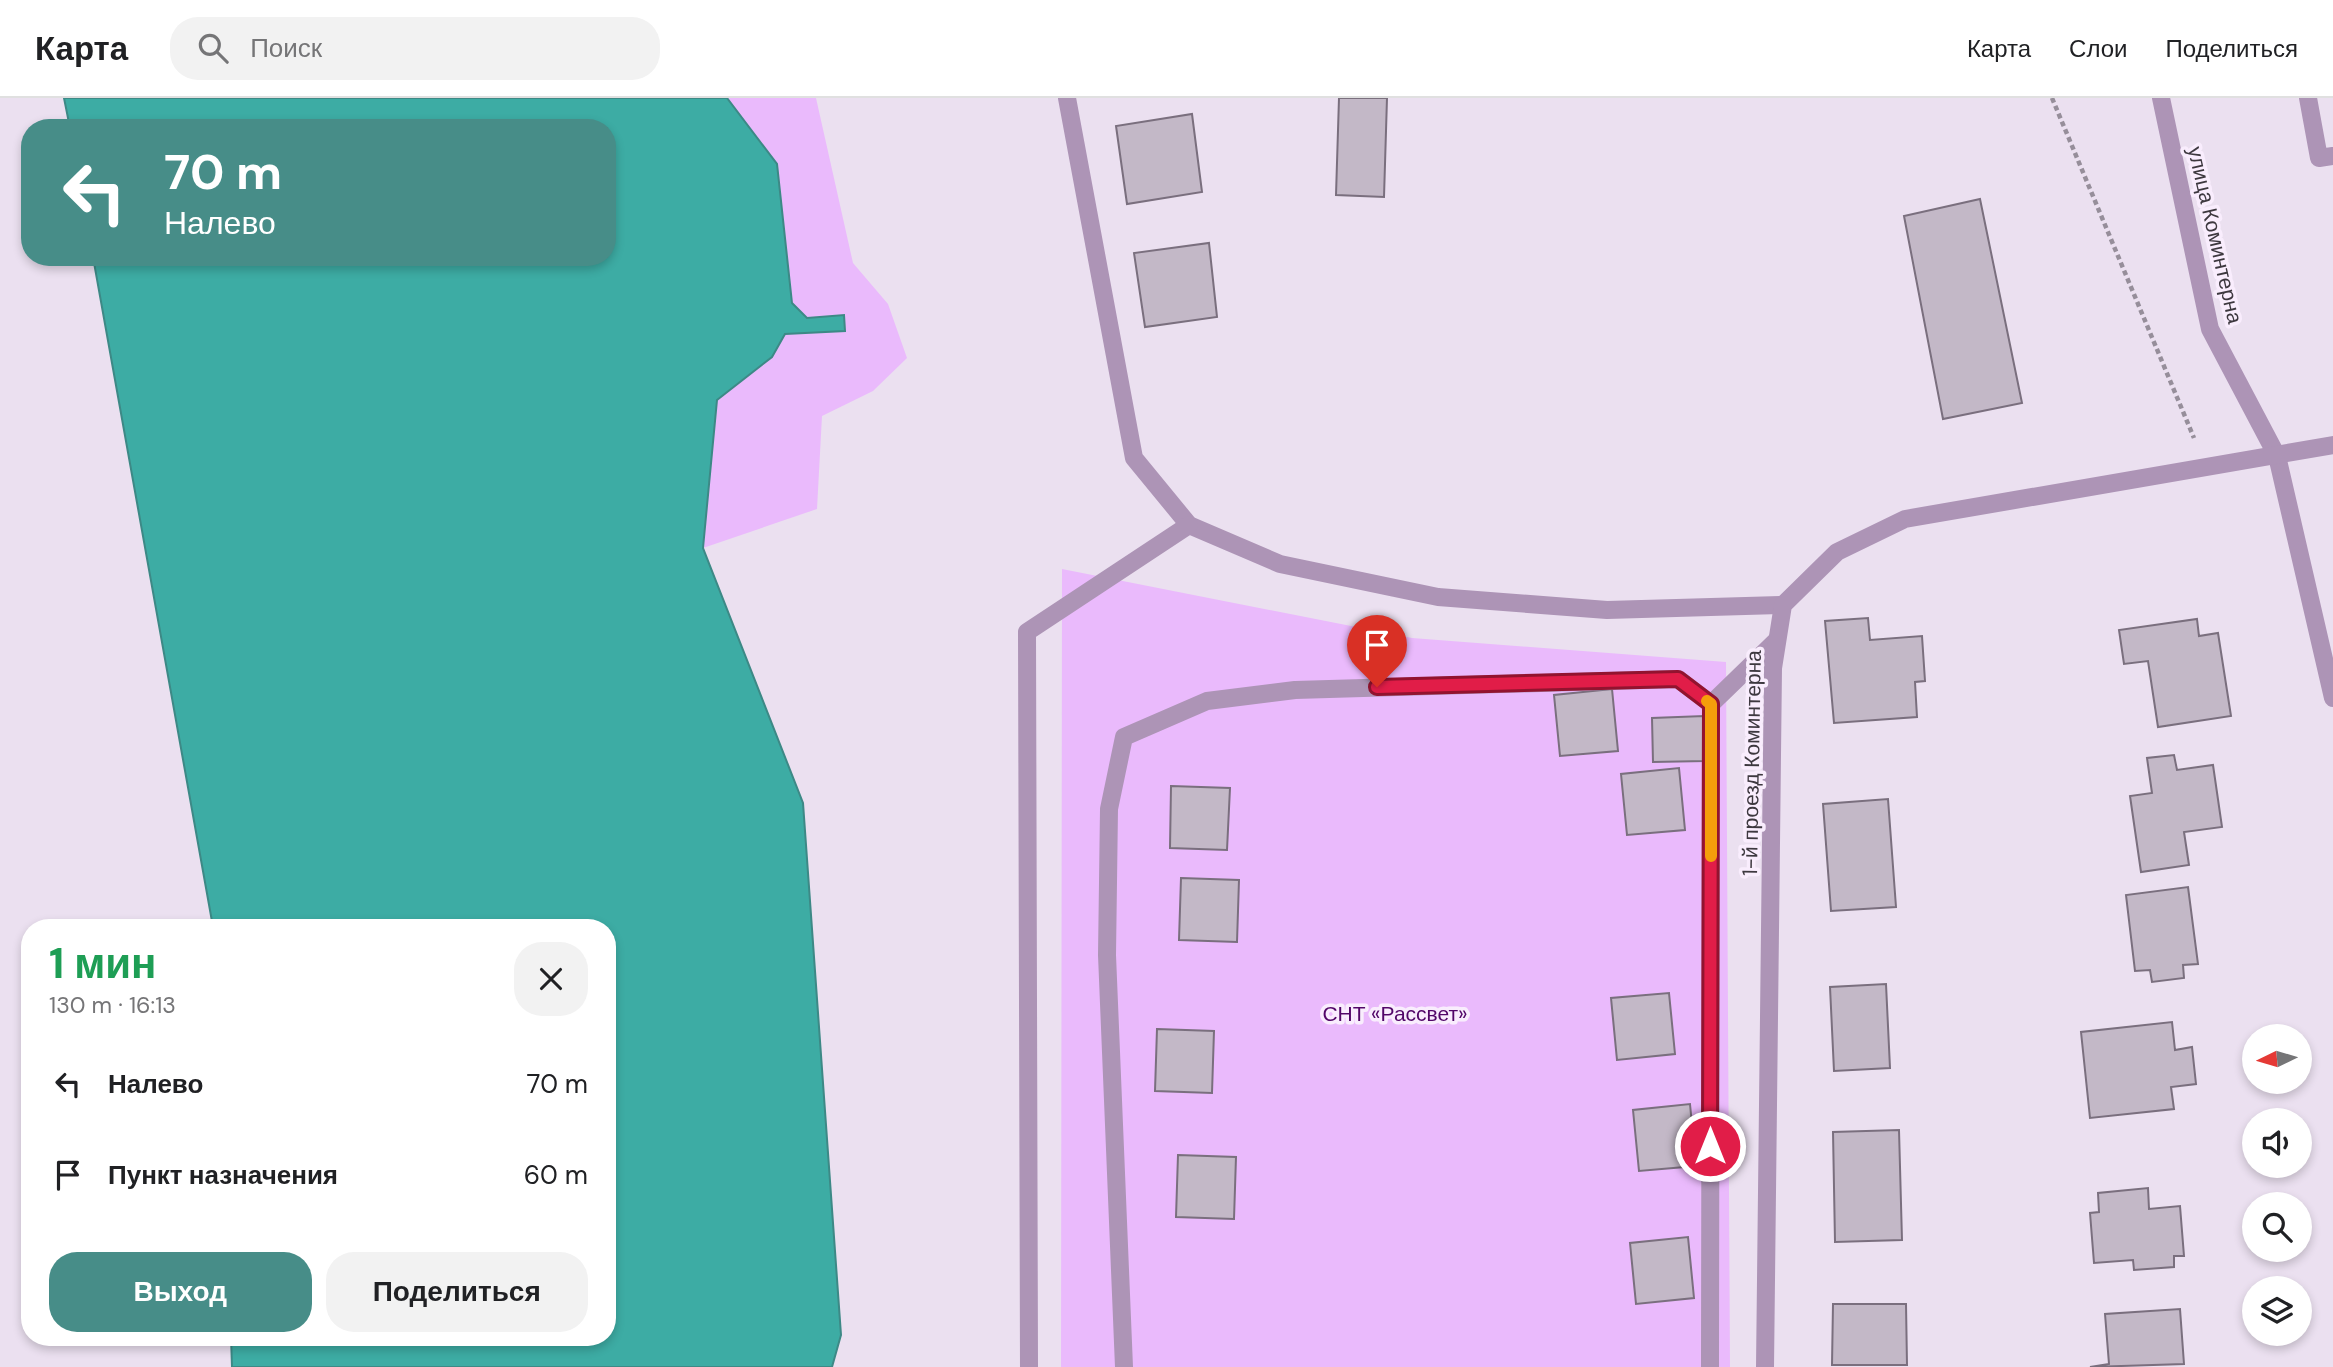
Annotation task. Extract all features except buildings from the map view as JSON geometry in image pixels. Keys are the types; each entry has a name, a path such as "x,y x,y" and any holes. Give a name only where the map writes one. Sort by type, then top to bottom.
{"street":[{"path":"1067,98 1134,458 1189,525 1280,564 1438,597 1608,610 1783,605 1837,552 1905,519 2333,445"},
{"name":"улица Коминтерна","path":"2161,98 2210,328 2277,456 2333,698"},
{"path":"2308,98 2319,158 2333,156"},
{"path":"1030,1367 1027,632 1189,525"},
{"name":"1-й проезд Коминтерна","path":"1766,1367 1773,668 1783,605"},
{"path":"1710,1367 1711,704 1777,640"},
{"path":"1124,1367 1107,955 1109,809 1124,737 1208,701 1295,690 1678,679 1711,704"}],"path":[{"path":"2052,98 2207,468"}],"green space":[{"path":"727,98 816,98 853,263 888,304 907,358 873,391 822,416 817,509 703,548 717,400 772,357 785,334 845,330 844,315 807,318 792,303 777,164"},
{"name":"СНТ «Рассвет»","path":"1062,569 1412,638 1726,662 1730,1367 1061,1367"}],"shaded area":[{"path":"64,98 727,98 777,164 792,303 807,318 844,315 845,331 785,334 772,357 717,400 703,548 803,803 841,1335 832,1367 232,1367 231,1346 616,1346 616,919 212,919 95,266 616,266 616,119 68,119"}],"slow traffic":[{"path":"1707,701 1711,704 1711,856"}],"route":[{"path":"1377,687 1678,679 1711,704 1710,1146"}]}
